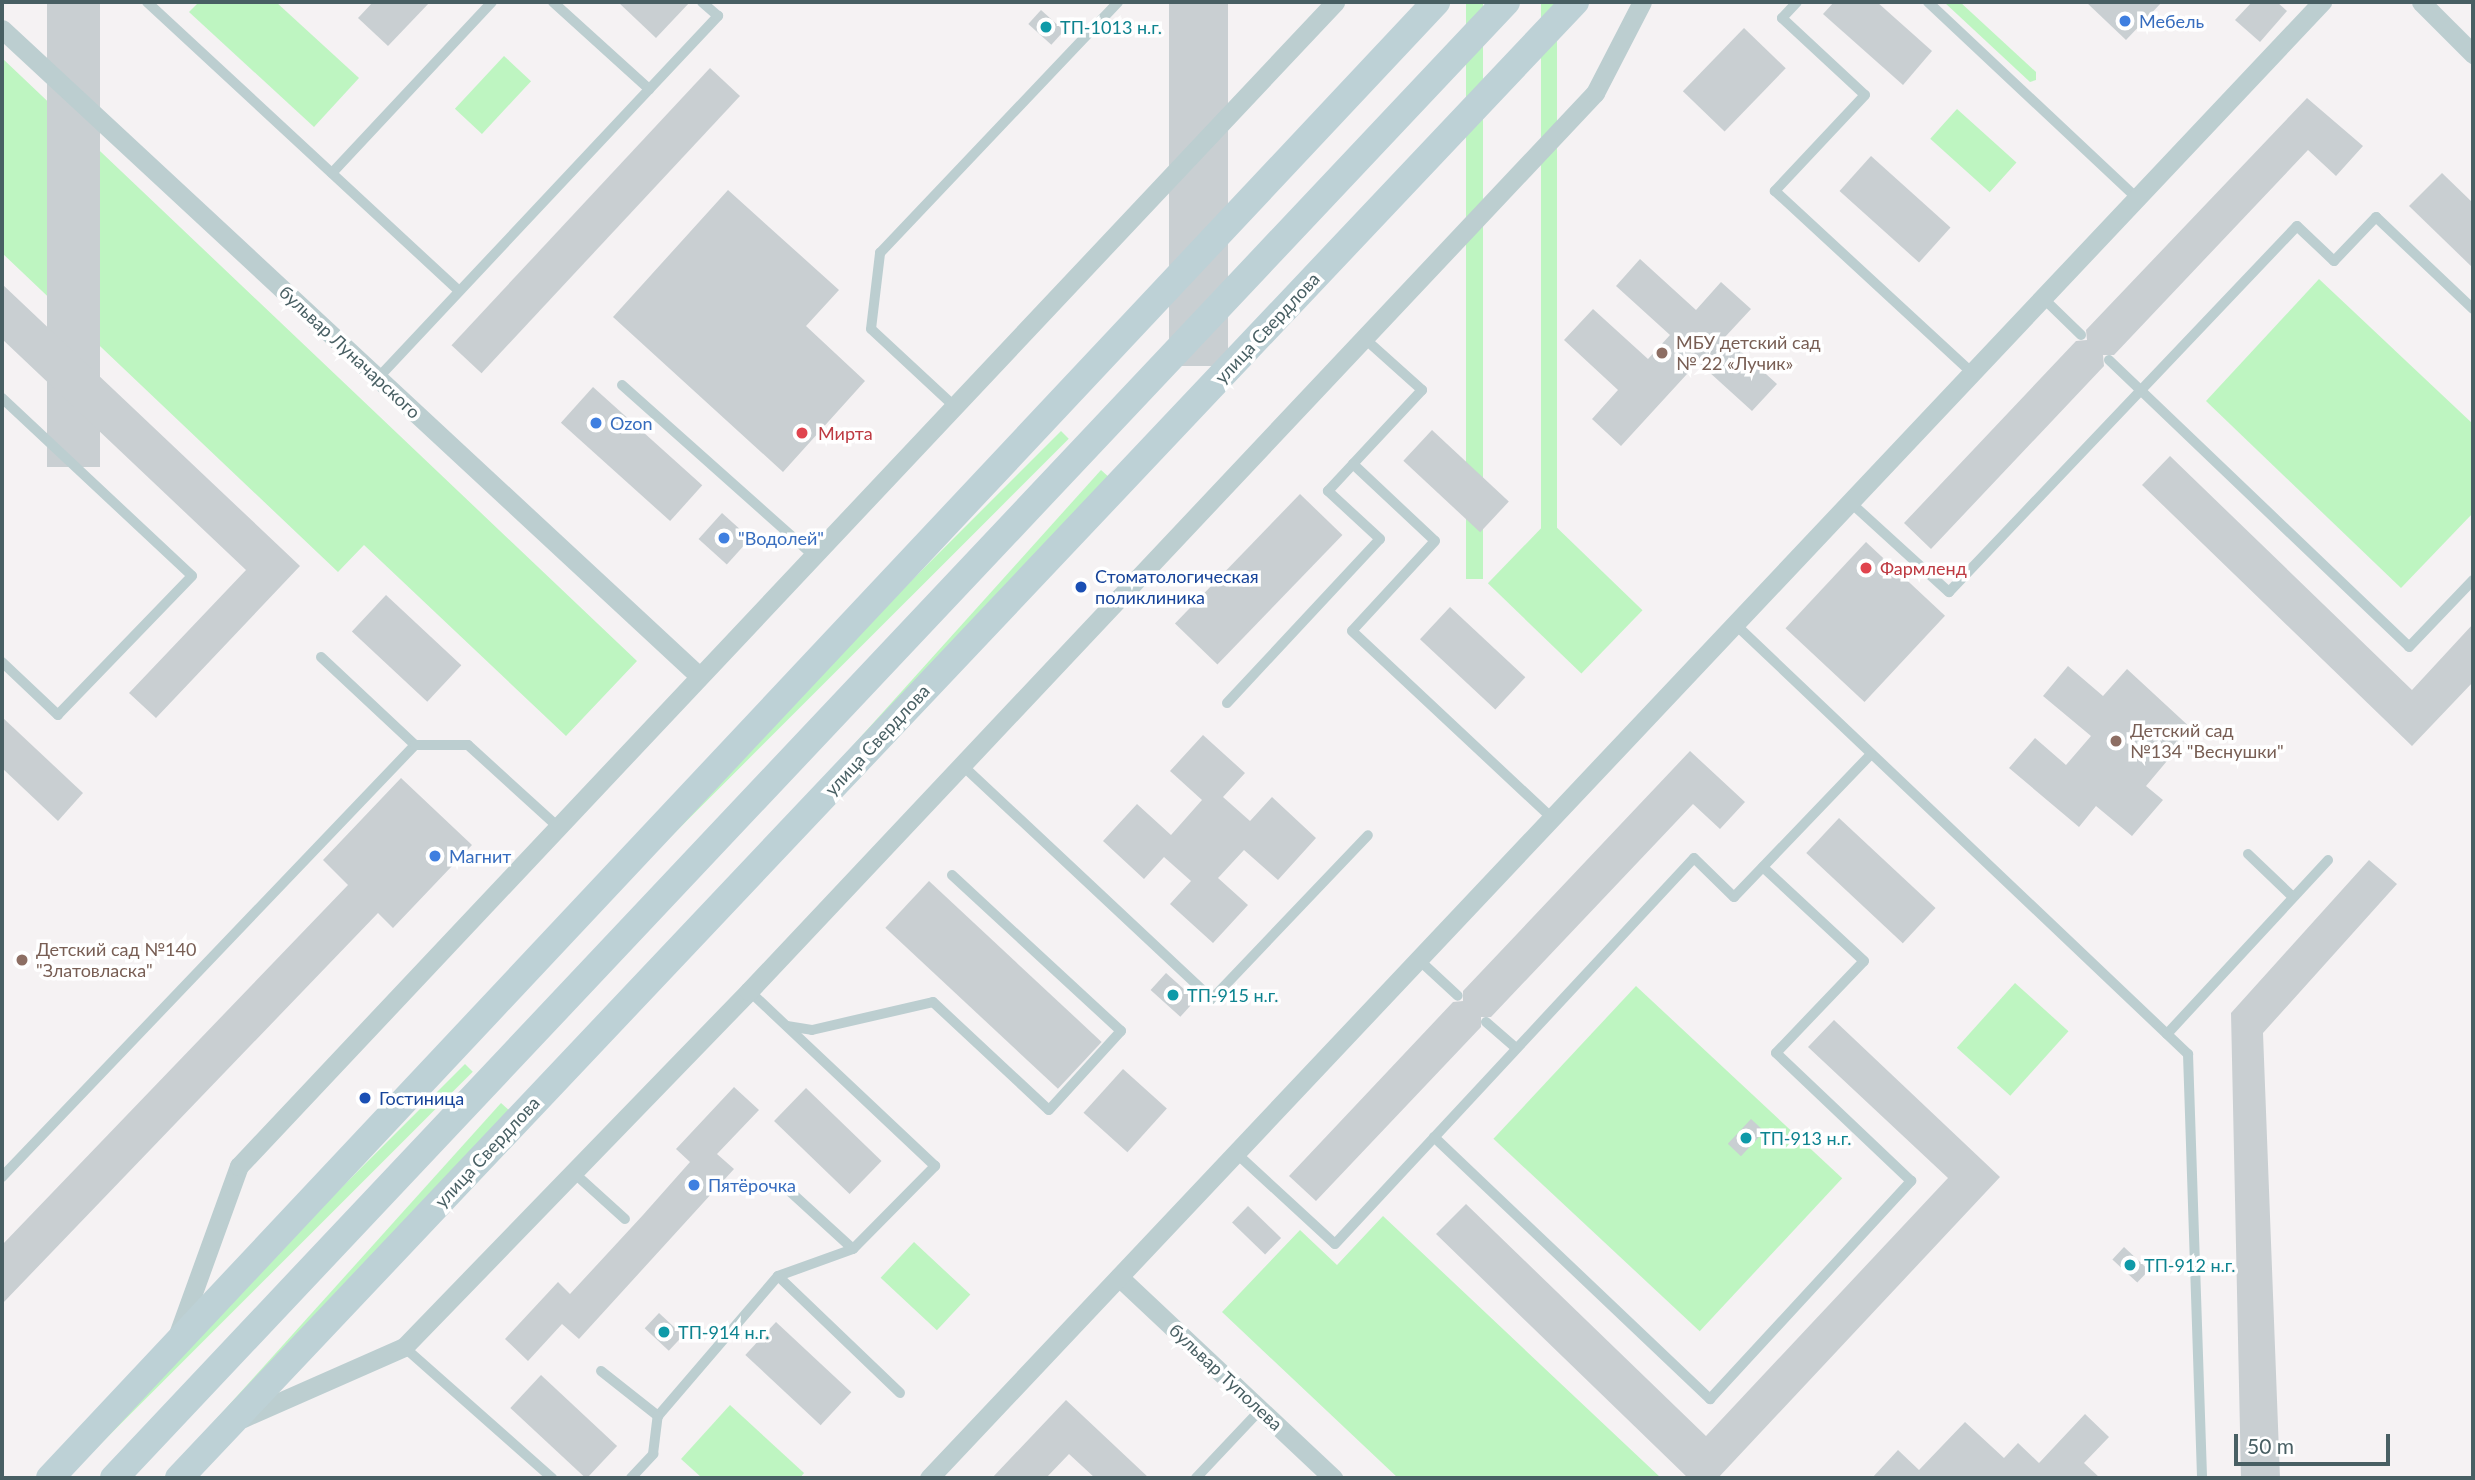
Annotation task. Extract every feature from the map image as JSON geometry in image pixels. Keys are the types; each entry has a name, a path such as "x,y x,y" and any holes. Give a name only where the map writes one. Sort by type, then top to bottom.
{"main road":[{"path":"50,1478 1436,2"},
{"path":"114,1478 1506,2"},
{"name":"улица Свердлова","path":"183,1477 232,1422 1575,2"}],"street":[{"path":"175,1342 239,1166 698,675 1335,2"},
{"path":"232,1422 404,1347 749,990 1595,93 1642,2"},
{"path":"929,1478 2322,2"},
{"path":"2421,2 2473,54"},
{"name":"бульвар Луначарского","path":"2,29 698,675"},
{"name":"бульвар Туполева","path":"1119,1277 1332,1478"}],"lane":[{"path":"147,2 459,291"},
{"path":"332,173 492,2"},
{"path":"553,2 649,89"},
{"path":"378,378 718,16 702,2"},
{"path":"954,405 871,329 880,253 1118,2"},
{"path":"1797,2 1782,18 1865,95 1775,191 1972,373"},
{"path":"1928,2 2137,198"},
{"path":"1850,502 1949,592 2297,226 2334,261 2376,217 2473,309"},
{"path":"2043,298 2081,335"},
{"path":"1227,703 1380,539 1328,491 1422,390 1364,338"},
{"path":"2109,360 2143,389 2409,647 2473,580"},
{"path":"622,385 813,555"},
{"path":"2,398 191,576 58,715 2,662"},
{"path":"1353,464 1435,541 1352,631 1552,818"},
{"path":"1735,624 2188,1054 2202,1478"},
{"path":"321,657 415,745 468,745 557,826"},
{"path":"2,1177 415,745"},
{"path":"1236,1153 1335,1244 1694,858 1734,897 1871,754"},
{"path":"961,764 1050,851 1212,999 1368,835"},
{"path":"2248,854 2293,897"},
{"path":"2167,1034 2328,860"},
{"path":"1434,1137 1710,1399 1911,1181 1776,1053 1864,961 1763,867"},
{"path":"786,1026 812,1030 933,1002 1049,1110 1121,1031 952,875"},
{"path":"1418,959 1458,996"},
{"path":"631,1478 653,1454 657,1416 778,1276 853,1249 935,1166 749,990"},
{"path":"1486,1021 1516,1048"},
{"path":"573,1172 625,1219"},
{"path":"784,1186 853,1249"},
{"path":"778,1276 900,1393"},
{"path":"404,1347 552,1478"},
{"path":"601,1371 657,1416"},
{"path":"1196,1478 1260,1410"}],"green space":[{"path":"199,2 276,2 359,78 314,127 189,12"},
{"path":"1466,2 1483,2 1483,579 1466,579"},
{"path":"1541,2 1557,2 1557,629 1541,629"},
{"path":"1944,2 1960,2 2036,72 2036,80 2030,82"},
{"path":"504,56 531,81 482,134 455,109"},
{"path":"2,58 637,661 566,736 364,545 338,572 2,253"},
{"path":"1957,109 2016,163 1990,192 1930,139"},
{"path":"2319,279 2473,424 2473,513 2401,588 2206,401"},
{"path":"1061,431 1069,439 462,1045 454,1038"},
{"path":"1101,470 1110,478 536,1115 528,1107"},
{"path":"1549,520 1643,610 1581,674 1488,583"},
{"path":"2015,983 2069,1031 2010,1096 1957,1048"},
{"path":"1636,986 1842,1178 1700,1331 1493,1139"},
{"path":"465,1064 473,1072 68,1476 61,1468"},
{"path":"501,1103 510,1111 179,1478 163,1478"},
{"path":"1383,1216 1661,1478 1398,1478 1222,1312 1300,1230 1337,1265"},
{"path":"914,1242 970,1295 937,1330 881,1278"},
{"path":"730,1405 804,1473 800,1478 702,1478 681,1459"}],"building":[{"path":"47,2 100,2 100,467 47,467"},
{"path":"373,2 430,2 388,46 358,18"},
{"path":"618,2 690,2 656,38"},
{"path":"1169,2 1228,2 1228,366 1169,366"},
{"path":"1834,2 1877,2 1932,51 1903,85 1823,14"},
{"name":"Мебель","path":"2086,2 2162,2 2126,40"},
{"path":"2252,2 2277,2 2287,11 2260,42 2235,20"},
{"name":"ТП-1013 н.г.","path":"1041,10 1064,31 1051,45 1028,24"},
{"path":"1744,28 1786,68 1725,132 1683,91"},
{"path":"710,68 740,96 482,373 452,345"},
{"path":"2307,98 2363,146 2336,176 2308,150 2114,355 2103,355 2104,366 1931,549 1904,523 2076,341 2087,340 2086,330"},
{"path":"1871,156 1951,228 1919,263 1840,191"},
{"path":"2442,173 2473,203 2473,268 2409,206"},
{"path":"728,190 839,290 806,326 865,381 783,472 613,317"},
{"path":"1640,259 1696,310 1721,282 1751,309 1725,337 1777,384 1752,411 1698,362 1621,446 1592,419 1618,390 1564,340 1593,309 1648,359 1670,335 1616,286"},
{"path":"2,284 300,566 156,718 129,693 246,570 2,339"},
{"path":"593,387 702,485 670,521 561,423"},
{"path":"1432,430 1509,502 1480,532 1403,461"},
{"path":"2170,456 2412,690 2473,624 2473,682 2412,746 2142,485"},
{"path":"1300,494 1342,535 1217,664 1175,623"},
{"name":"\"Водолей\"","path":"722,513 750,538 727,564 699,539"},
{"path":"1866,542 1945,616 1865,702 1786,628"},
{"path":"386,595 461,665 427,702 352,632"},
{"path":"1450,607 1525,677 1495,709 1420,639"},
{"name":"Детский сад №134 \"Веснушки\"","path":"2068,666 2103,696 2127,669 2193,730 2146,786 2163,800 2132,836 2096,806 2079,827 2009,768 2035,738 2066,765 2091,736 2043,696"},
{"path":"2,717 83,793 58,821 2,768"},
{"path":"1203,735 1245,773 1223,797 1250,821 1272,797 1316,838 1278,880 1244,850 1218,878 1248,905 1213,943 1170,904 1191,881 1164,857 1144,879 1103,841 1137,804 1171,835 1202,800 1170,771"},
{"path":"1690,751 1745,802 1720,829 1693,804 1491,1017 1481,1017 1481,1027 1316,1201 1289,1176 1453,1002 1463,1001 1463,991"},
{"path":"401,778 472,845 393,928 378,913 2,1304 2,1245 348,885 323,860"},
{"path":"1839,818 1936,908 1903,943 1806,853"},
{"path":"2369,860 2397,884 2263,1033 2280,1478 2241,1478 2231,1013"},
{"path":"929,881 1102,1042 1058,1089 885,928"},
{"name":"ТП-915 н.г.","path":"1166,973 1196,1000 1180,1017 1151,990"},
{"path":"1834,1020 2000,1177 1718,1478 1688,1478 1436,1234 1466,1204 1706,1436 1948,1178 1808,1047"},
{"path":"1123,1069 1167,1108 1127,1152 1084,1113"},
{"path":"734,1087 759,1110 717,1154 734,1169 579,1339 562,1324 528,1361 505,1339 558,1282 570,1294 643,1215 690,1162 676,1149"},
{"path":"806,1088 882,1161 850,1194 774,1121"},
{"name":"ТП-913 н.г.","path":"1751,1119 1764,1131 1741,1156 1728,1144"},
{"path":"1248,1206 1281,1238 1265,1254 1232,1223"},
{"name":"ТП-912 н.г.","path":"2124,1247 2149,1270 2137,1283 2112,1259"},
{"name":"ТП-914 н.г.","path":"659,1313 683,1336 669,1351 645,1328"},
{"path":"776,1322 851,1392 821,1425 745,1355"},
{"path":"541,1375 617,1446 585,1478 510,1408"},
{"path":"1066,1400 1149,1478 1095,1478 1069,1454 1046,1478 992,1478"},
{"path":"2085,1414 2109,1437 2084,1463 2100,1478 1872,1478 1898,1450 1919,1470 1965,1422 2004,1458 2018,1443 2039,1463"}],"place":[{"name":"Мебель","path":"2125,21"},
{"name":"ТП-1013 н.г.","path":"1046,27"},
{"name":"МБУ детский сад № 22 «Лучик»","path":"1662,353"},
{"name":"Ozon","path":"596,423"},
{"name":"Мирта","path":"802,433"},
{"name":"\"Водолей\"","path":"724,538"},
{"name":"Фармленд","path":"1866,568"},
{"name":"Стоматологическая поликлиника","path":"1081,587"},
{"name":"Детский сад №134 \"Веснушки\"","path":"2116,741"},
{"name":"Магнит","path":"435,856"},
{"name":"Детский сад №140 \"Златовласка\"","path":"22,960"},
{"name":"ТП-915 н.г.","path":"1173,995"},
{"name":"Гостиница","path":"365,1098"},
{"name":"ТП-913 н.г.","path":"1746,1138"},
{"name":"Пятёрочка","path":"694,1185"},
{"name":"ТП-912 н.г.","path":"2130,1265"},
{"name":"ТП-914 н.г.","path":"664,1332"}]}
